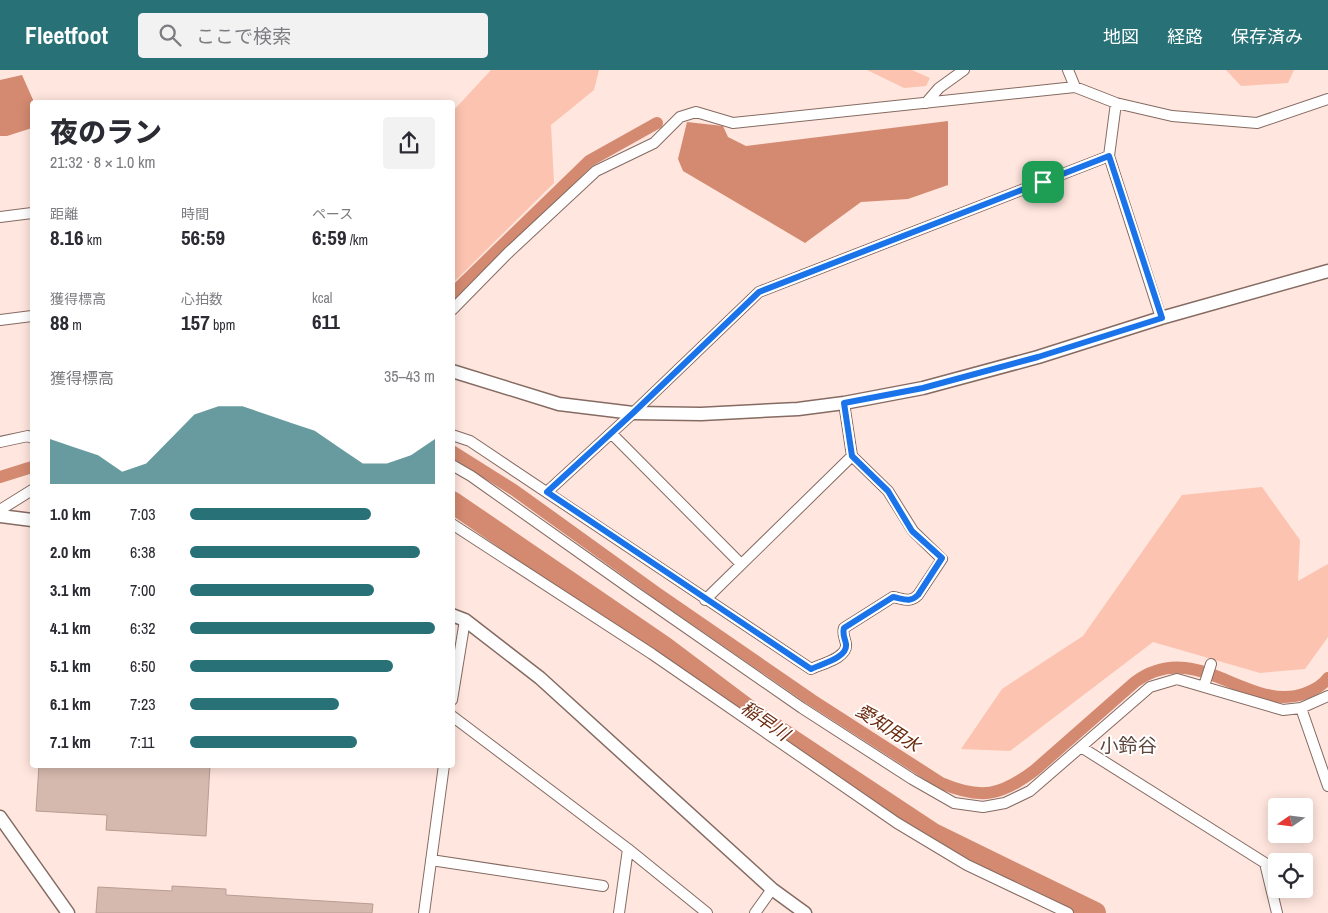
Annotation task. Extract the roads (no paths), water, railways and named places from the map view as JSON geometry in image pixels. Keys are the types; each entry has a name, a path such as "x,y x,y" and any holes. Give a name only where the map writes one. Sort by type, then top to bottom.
{"street":[{"path":"926,103 939,88 964,70"},
{"path":"1068,70 1074,87"},
{"path":"455,307 508,253 596,171 654,143 680,117 696,112 733,123 1074,87 1116,104 1172,116 1257,123 1328,99"},
{"path":"1116,104 1109,156 1162,318"},
{"path":"547,492 633,413 759,292 1109,156"},
{"path":"0,217 30,212"},
{"path":"455,372 559,404 633,413 701,414 779,410 844,403 942,383 1038,357 1162,318 1328,271"},
{"path":"0,320 30,316"},
{"path":"455,435 470,441 705,600 811,669 840,656 846,651 844,628 893,597 908,601 913,600 942,558 912,531 888,491 852,456 844,403"},
{"path":"611,433 741,564"},
{"path":"0,442 30,437"},
{"path":"705,600 852,456"},
{"path":"455,468 471,476 802,708 912,779 954,803 983,807 1005,803 1030,791 1150,687 1177,679 1205,684 1283,710 1301,708 1328,696"},
{"path":"0,510 30,491"},
{"path":"0,516 30,520"},
{"path":"455,526 652,654 897,823 967,865 1068,913"},
{"path":"455,616 464,620 540,678 772,889 806,913"},
{"path":"455,680 464,620"},
{"path":"1205,684 1212,664"},
{"path":"1301,708 1328,786"},
{"path":"455,718 628,849 707,913"},
{"path":"1081,747 1265,863 1277,913"},
{"path":"424,913 444,768"},
{"path":"0,817 68,913"},
{"path":"619,913 628,849"},
{"path":"431,860 602,886"},
{"path":"755,913 772,889"}],"waterway":[{"path":"455,291 589,161 657,123"},
{"name":"愛知用水","path":"455,453 514,490 657,593 812,700 941,783 968,792 990,793 1001,790 1023,779 1135,682 1158,670 1185,668 1200,671 1260,693 1291,697 1318,687 1328,678"},
{"name":"愛知用水","path":"0,477 30,468"},
{"name":"稲早川","path":"455,504 664,647 761,720 933,834 1095,913"}],"district":[{"name":"小鈴谷","path":"1128,745"}]}
